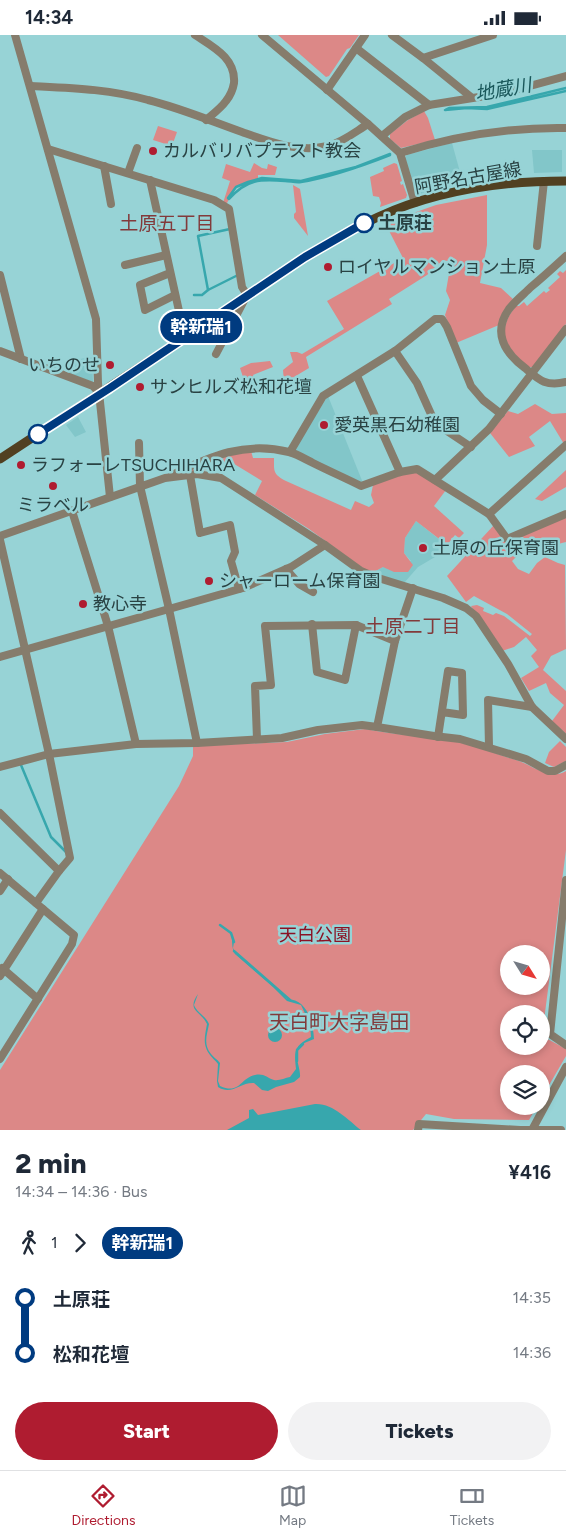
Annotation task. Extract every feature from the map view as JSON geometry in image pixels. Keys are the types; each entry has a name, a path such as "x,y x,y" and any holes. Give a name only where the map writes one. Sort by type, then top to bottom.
{"main road":[{"name":"阿野名古屋線","path":"0,459 247,295 343,234 378,217 440,195 488,187 544,181 566,181"}],"street":[{"path":"16,35 96,319 98,383 110,497"},
{"path":"195,35 222,54 230,63 234,76 233,88 227,100 206,120"},
{"path":"327,90 365,35"},
{"path":"392,35 471,97"},
{"path":"423,58 493,35"},
{"path":"266,36 400,153 415,203"},
{"path":"356,48 429,105"},
{"path":"382,136 405,117 429,105 504,93 566,76"},
{"path":"31,87 92,89 123,93 151,100 273,143 298,149 329,146 344,140 368,124"},
{"path":"400,153 433,142 496,131 566,128"},
{"path":"128,173 137,148"},
{"path":"48,149 214,200 229,209 242,287 247,295 216,354"},
{"path":"104,166 111,204"},
{"path":"150,180 184,338"},
{"path":"537,246 544,181"},
{"path":"124,265 166,255"},
{"path":"566,256 513,304 502,323 502,338 507,351 514,360 531,374 547,383 566,382"},
{"path":"170,273 140,285 145,310 175,295"},
{"path":"0,275 21,359"},
{"path":"290,452 323,396 395,351 435,319 442,319 471,386 483,400 501,414"},
{"path":"435,480 471,447 501,414 566,329"},
{"path":"0,351 94,386 100,394"},
{"path":"395,351 417,383 435,423 471,447"},
{"path":"357,375 400,472"},
{"path":"139,443 140,486 169,609 197,743"},
{"path":"489,514 566,445"},
{"path":"36,903 70,858 49,754 0,538 165,478 206,458 237,449 290,452 361,486 400,472 418,469 489,514 507,539 566,514"},
{"path":"165,478 197,473 222,478 361,571 443,598 466,608 476,616 508,664 532,707 566,739"},
{"path":"190,475 200,533 230,525 235,552 231,561 239,589"},
{"path":"72,511 108,626 136,744"},
{"path":"0,657 239,589 286,569 324,545"},
{"path":"286,569 299,584 313,592"},
{"path":"377,727 395,641 413,589"},
{"path":"312,624 317,672 345,680 356,625"},
{"path":"257,739 255,686 271,685 264,626 356,625 395,641"},
{"path":"438,737 448,671 462,673 463,715 442,712"},
{"path":"489,747 488,700 532,707"},
{"path":"0,767 49,754 136,744 197,743 282,738 318,730 362,725 460,739 526,759 548,771 555,771 566,765"},
{"path":"0,813 59,871"},
{"path":"0,873 74,935 74,942 0,1059"},
{"path":"0,891 8,879"},
{"path":"566,882 550,1034 566,1045"},
{"path":"38,999 1,971 43,909"},
{"path":"532,1129 566,1067"},
{"path":"418,1130 419,1125 562,1130"}],"shaded area":[{"path":"452,143 463,183 419,194 416,192 405,158 407,155"},
{"path":"532,150 562,150 562,172 534,173"},
{"path":"92,357 93,382 68,373 68,361"},
{"name":"愛英黒石幼稚園","path":"328,396 363,483 293,451"},
{"path":"78,417 86,432 75,437 66,425"},
{"name":"土原の丘保育園","path":"416,521 445,544 435,557 418,567 404,583 372,573 383,567 411,561 404,553 405,538"},
{"path":"231,933 234,942 233,948 236,954 274,985 287,999 294,1000 304,1007 310,1019 314,1039 302,1044 297,1051 300,1077 294,1082 268,1091 262,1090 254,1083 244,1084 232,1089 255,1075 263,1075 276,1080 290,1077 296,1069 295,1053 298,1046 311,1037 301,1005 287,1001 235,954 233,949"},
{"path":"194,1005 209,1024 206,1039 207,1047 220,1063 218,1081 220,1086 232,1089 228,1090 218,1087 217,1081 218,1064 207,1051 205,1044 207,1024 194,1008"},
{"path":"272,1028 278,1028 282,1035 278,1042 272,1042 268,1038 268,1032"},
{"path":"322,1104 334,1109 361,1130 227,1130 249,1118 249,1110 253,1109 258,1115"}],"green space":[{"path":"278,35 359,35 329,76 326,77"},
{"path":"424,111 435,140 401,148 390,139 390,134 408,120"},
{"path":"158,126 177,132 172,146 153,140"},
{"path":"254,163 267,169 268,164 277,167 275,175 258,175 258,180 236,187 228,198 226,205 223,203 230,181 222,178 226,164 250,172"},
{"path":"394,163 397,164 402,181 400,182 401,185 403,184 407,195 406,198 380,207 379,197 373,196 370,177 384,171 383,168"},
{"path":"293,185 300,189 308,236 294,218 296,212"},
{"path":"487,195 487,245 480,283 501,288 513,299 499,325 456,343 445,315 450,300 446,291 451,262 443,260 427,275 389,299 392,304 306,357 309,368 284,383 283,370 293,362 290,352 302,354 344,329 327,301 403,258 385,223 436,205"},
{"path":"566,270 566,324 533,367 527,367 514,353 506,339 506,324 509,316 516,306 524,302 527,306 544,291 546,293 550,290 548,288 560,277 557,274 560,271 563,273"},
{"path":"270,361 273,367 253,375 255,382 252,385 246,386 240,368 251,363"},
{"path":"535,404 552,414 566,413 566,442 564,444 550,421 529,437 535,446 509,457 490,433 508,411 518,414"},
{"path":"251,451 253,458 274,458 275,472 282,479 351,510 355,501 369,507 374,503 371,495 373,485 400,474 417,471 446,490 434,506 464,533 459,538 455,535 447,545 416,521 405,538 404,553 413,565 408,572 394,572 383,567 372,573 309,529 255,495 262,481 231,462 219,468 188,473 187,470 210,466 228,453"},
{"path":"566,470 566,487 542,501 535,499"},
{"path":"566,517 566,542 558,544 545,541 541,546 521,536"},
{"path":"494,525 526,547 512,561 518,569 529,574 537,563 545,557 565,565 566,649 551,656 543,670 566,691 566,734 552,721 564,705 550,693 546,683 529,691 521,678 539,667 531,656 537,650 526,637 514,647 502,651 471,606 477,605 484,608 483,611 493,615 496,613 504,616 530,636 532,634 507,614 474,596 466,602 447,576"},
{"name":"天白公園","path":"365,729 464,744 516,760 547,773 560,774 566,771 566,850 550,974 550,945 500,945 500,995 547,995 546,1005 500,1005 500,1055 550,1055 550,1040 566,1049 566,1056 550,1084 550,1065 500,1065 500,1115 532,1115 529,1120 454,1119 426,1114 413,1130 0,1130 0,1070 179,786 193,756 193,746 287,742 325,734"},
{"path":"560,741 566,747 566,761 554,767 545,763 549,752"}],"waterway":[{"name":"地蔵川","path":"566,88 487,107 449,108 445,110 487,109 566,91"},
{"name":"地蔵川","path":"390,154 357,167 312,180 299,182 268,180 254,182 242,187 228,198 236,187 262,178 301,181 356,167 390,154"},
{"name":"地蔵川","path":"194,295 202,295 208,290 198,236 230,229"},
{"path":"208,290 238,275"},
{"path":"21,765 51,837 66,852"},
{"path":"220,925 231,933 234,942"},
{"path":"234,951 290,1000"},
{"path":"297,1061 297,1050 303,1044"}],"bus line":[{"name":"幹新瑞1","path":"38,434 305,257 364,223"}],"place":[{"name":"カルバリバプテスト教会","path":"153,151"},
{"name":"土原荘","path":"364,223"},
{"name":"ロイヤルマンション土原","path":"328,267"},
{"name":"いちのせ","path":"110,365"},
{"name":"サンヒルズ松和花壇","path":"140,387"},
{"name":"愛英黒石幼稚園","path":"324,425"},
{"name":"ラフォーレTSUCHIHARA","path":"21,465"},
{"name":"ミラベル","path":"53,486"},
{"name":"土原の丘保育園","path":"423,548"},
{"name":"シャーローム保育園","path":"209,581"},
{"name":"教心寺","path":"83,604"}],"district":[{"name":"土原五丁目","path":"167,223"},
{"name":"土原二丁目","path":"413,626"},
{"name":"天白町大字島田","path":"339,1022"}]}
